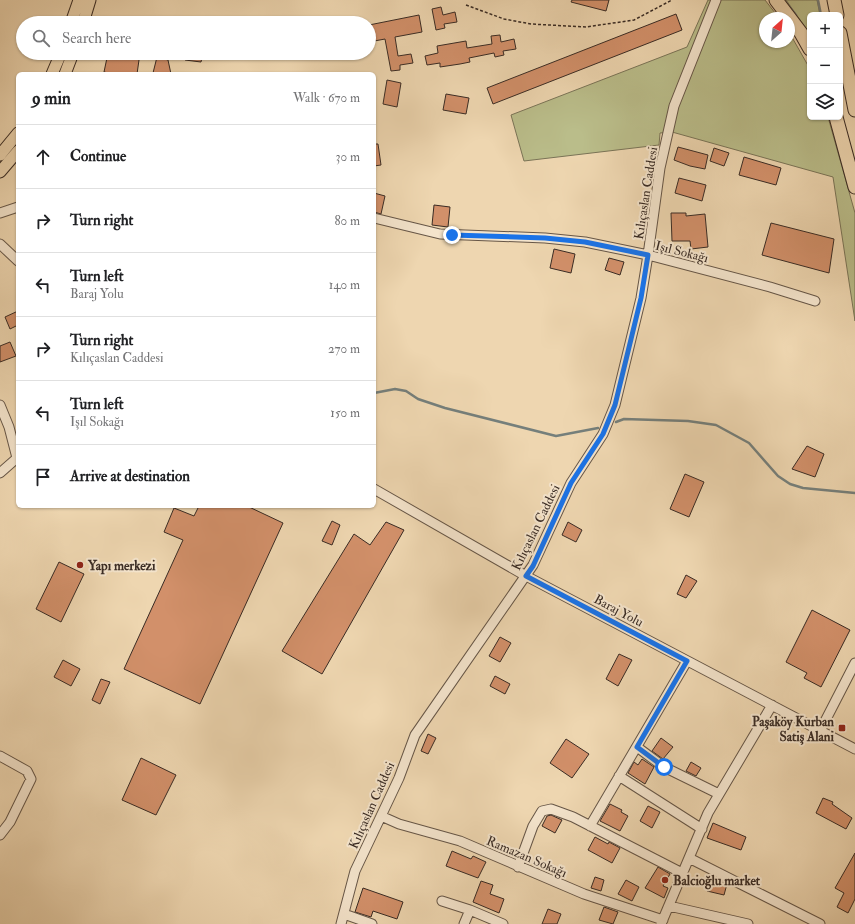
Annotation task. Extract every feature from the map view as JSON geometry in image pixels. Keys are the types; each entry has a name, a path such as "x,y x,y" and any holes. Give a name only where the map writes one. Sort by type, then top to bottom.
{"highway":[{"path":"776,0 807,43"},
{"path":"834,0 836,12"},
{"path":"843,48 855,110"},
{"path":"837,120 855,187"}],"main road":[{"path":"73,16 79,0"},
{"path":"85,16 90,0"},
{"path":"53,72 58,60"},
{"path":"66,72 70,60"},
{"path":"0,155 16,135"},
{"path":"0,172 16,153"}],"street":[{"name":"Kılıçaslan Caddesi","path":"341,924 355,871 399,778 415,735 533,566 571,483 603,434 615,405 641,298 660,168 674,106 716,0"},
{"path":"0,213 16,208"},
{"name":"Işıl Sokağı","path":"376,218 440,234 545,238 585,242 648,255 770,287 815,301"},
{"path":"0,244 16,259"},
{"path":"0,405 9,427 16,454"},
{"path":"0,473 16,459"},
{"name":"Baraj Yolu","path":"376,490 526,576 855,749"},
{"path":"590,826 687,661"},
{"path":"820,731 855,663"},
{"path":"662,922 682,873 719,794 772,705"},
{"path":"637,747 664,767 719,794"},
{"path":"0,756 27,771 31,779 10,822 0,835"},
{"path":"619,776 702,829"},
{"path":"518,867 533,826 542,811 551,809 574,817 682,873"},
{"name":"Ramazan Sokağı","path":"381,816 399,824 460,841 584,894 662,922"},
{"path":"689,858 820,924"},
{"path":"442,902 470,910 503,924"},
{"path":"669,906 748,924"},
{"path":"464,924 470,910"},
{"path":"344,914 372,924"}],"path":[{"path":"466,5 504,19 531,24 586,27 634,20 670,0"}],"green space":[{"path":"708,0 765,0 774,12 759,12 759,48 795,48 795,43 807,64 807,120 829,120 855,213 855,321 833,177 672,132 660,133 659,145 524,161 511,115 687,47"},
{"path":"786,0 817,0 819,12 807,12 807,30"}],"building":[{"path":"572,0 609,0 606,11 571,2"},
{"path":"441,7 443,15 455,12 457,22 444,24 445,28 436,30 432,9"},
{"path":"676,14 682,30 493,104 487,88"},
{"path":"419,15 422,32 395,37 398,56 411,54 413,63 400,65 400,70 391,71 385,39 376,41 376,24"},
{"path":"500,35 501,42 514,39 516,49 503,51 504,55 495,57 494,53 469,58 470,62 460,64 440,67 440,63 427,65 425,56 438,53 437,46 466,41 467,48 492,44 491,36"},
{"path":"107,60 139,60 137,72 104,72"},
{"path":"156,60 168,60 171,72 153,72"},
{"path":"185,60 201,60 201,62"},
{"path":"387,80 401,83 397,107 383,104"},
{"path":"446,94 469,98 466,114 443,110"},
{"path":"376,144 378,144 381,165 376,166"},
{"path":"678,147 708,155 705,169 690,166 674,160"},
{"path":"714,148 729,153 724,166 710,161"},
{"path":"744,157 781,168 776,185 739,175"},
{"path":"679,178 706,185 702,201 675,193"},
{"path":"376,194 385,196 381,214 376,213"},
{"path":"434,205 450,207 448,227 432,225"},
{"path":"671,213 686,213 686,216 705,214 708,247 691,249 690,241 672,241"},
{"path":"771,223 834,239 829,273 762,255"},
{"path":"554,249 575,254 571,273 550,268"},
{"path":"609,258 624,262 620,275 605,270"},
{"path":"16,312 16,326 10,329 5,317"},
{"path":"10,342 16,356 0,362 0,346"},
{"path":"807,446 824,454 815,477 792,469"},
{"path":"685,474 704,482 689,517 670,509"},
{"path":"174,508 194,516 198,508 251,508 283,523 200,704 124,669 183,540 164,532"},
{"path":"332,521 340,525 332,545 322,541"},
{"path":"386,522 404,530 322,674 282,651 354,534 370,545"},
{"path":"568,522 582,530 576,542 562,535"},
{"path":"59,562 84,574 61,622 36,609"},
{"path":"686,575 697,581 686,598 677,594"},
{"path":"812,610 850,630 821,687 804,678 807,673 786,662"},
{"path":"500,637 511,643 500,662 489,656"},
{"path":"619,654 632,660 618,686 606,679"},
{"path":"63,660 80,669 71,686 54,677"},
{"path":"495,676 510,684 505,694 490,686"},
{"path":"101,679 110,682 100,704 92,700"},
{"path":"428,734 436,738 428,754 421,751"},
{"path":"661,738 673,747 663,759 652,751"},
{"path":"566,739 589,754 572,778 550,763"},
{"path":"141,758 176,775 156,815 122,800"},
{"path":"642,759 654,767 645,784 628,773 634,762 638,765"},
{"path":"691,762 701,768 696,776 686,771"},
{"path":"823,798 833,802 832,804 852,818 846,829 816,813"},
{"path":"610,804 622,810 621,812 628,816 620,831 600,821"},
{"path":"648,806 660,812 652,828 640,821"},
{"path":"551,815 562,820 555,833 542,826 547,816"},
{"path":"713,823 746,837 741,850 707,838"},
{"path":"595,837 620,848 612,863 588,850"},
{"path":"452,851 471,859 473,856 486,862 478,878 446,866"},
{"path":"855,853 855,899 848,913 837,907 844,893 835,888"},
{"path":"658,867 670,874 663,886 668,888 664,898 645,888"},
{"path":"595,877 604,880 601,891 591,888"},
{"path":"710,877 727,884 724,895 707,891"},
{"path":"626,880 639,887 632,901 618,894"},
{"path":"481,881 493,885 490,894 504,899 499,913 473,902"},
{"path":"363,888 403,902 397,919 373,911 371,917 355,912"},
{"path":"604,907 618,912 613,924 599,920"},
{"path":"548,909 561,914 557,924 542,924"}],"waterway":[{"path":"784,0 796,15"},
{"path":"818,0 820,12"},
{"path":"376,393 395,389 406,391 418,399 445,408 556,436 598,428"},
{"path":"616,422 624,419 688,421 716,425 749,443 778,476 790,484 803,488 855,493"}],"place":[{"name":"Yapı merkezi","path":"80,565"},
{"name":"Paşaköy Kurban Satiş Alani","path":"842,728"},
{"name":"Balcioğlu market","path":"665,880"}],"route":[{"path":"452,235 545,238 585,242 622,251 648,255 641,298 615,405 603,434 571,483 533,566 526,576 687,661 637,747 664,767"}]}
